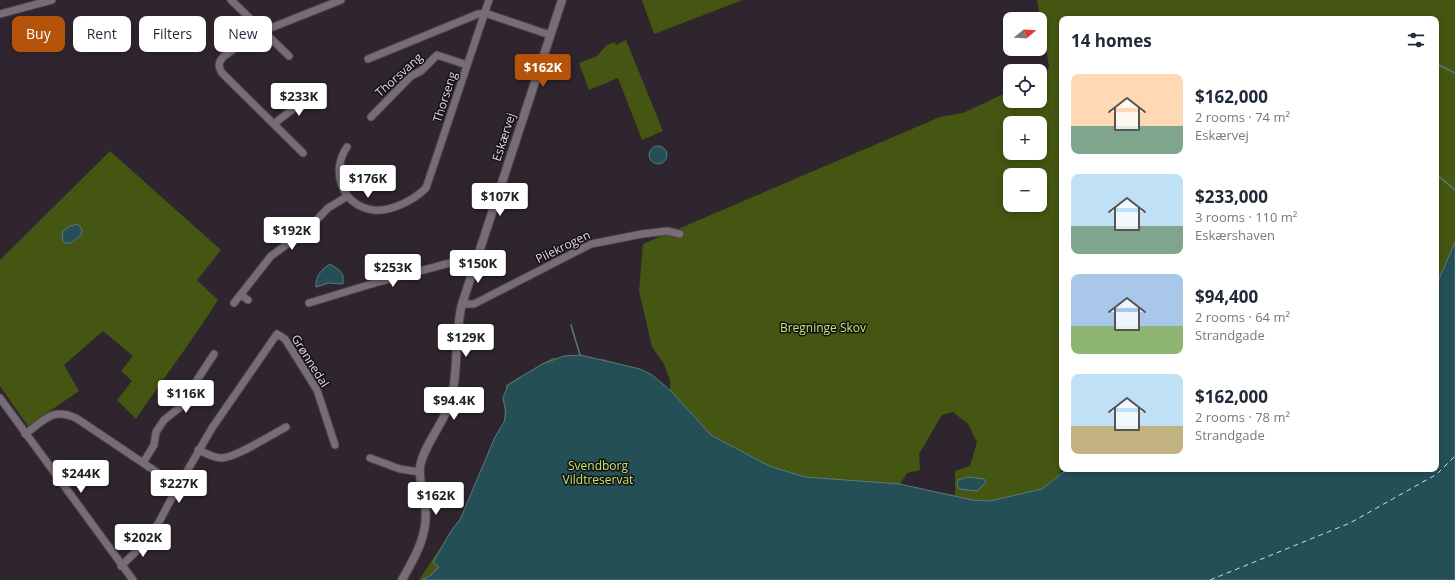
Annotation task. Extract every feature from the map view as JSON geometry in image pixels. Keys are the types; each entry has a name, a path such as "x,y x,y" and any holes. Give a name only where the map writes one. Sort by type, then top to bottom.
{"street":[{"path":"0,14 52,0"},
{"path":"231,0 248,16"},
{"path":"272,27 341,0"},
{"name":"Thorseng","path":"348,196 365,208 379,210 393,207 421,194 426,188 489,0"},
{"name":"Eskærvej","path":"420,472 422,458 442,423 451,400 454,383 458,327 462,304 562,0"},
{"path":"368,59 478,14 484,13 550,35"},
{"path":"272,40 289,56"},
{"path":"230,52 219,62 218,67 222,73 303,152"},
{"name":"Thorsvang","path":"371,117 411,76 421,71 437,56 467,65"},
{"path":"274,124 311,95"},
{"path":"234,303 271,256 308,228 328,208 348,196 341,184 339,171 341,158 347,146"},
{"name":"Pilekrogen","path":"462,304 474,304 591,244 654,232 667,231 680,234"},
{"path":"310,303 416,272 469,258 476,259"},
{"path":"241,295 248,300"},
{"name":"Grønnedal","path":"122,566 151,537 178,486 178,480 186,473 198,450 277,334 285,339 317,390 335,445"},
{"path":"142,463 154,445 156,432 164,420 179,408 214,354"},
{"path":"0,398 133,580"},
{"path":"25,434 52,415 60,413 68,415 76,418 167,479 178,480"},
{"path":"198,450 214,457 222,458 233,455 286,427"},
{"path":"370,458 400,469 420,472 426,515 425,528 421,544 402,580"}],"green space":[{"path":"642,0 743,0 654,34"},
{"name":"Bregninge Skov","path":"1037,0 1455,0 1455,580 419,580 467,508 504,422 506,385 552,358 603,359 649,373 709,436 722,441 711,435 670,390 670,380 664,364 652,347 639,291 643,244 940,117 963,113 1003,94 1003,108 1047,108 1047,73 1049,66 1047,55 1047,12 1039,12","holes":["953,412 968,424 977,442 970,466 955,471 955,495 888,484 900,484 907,473 920,470 919,454 942,415"]},
{"path":"626,40 663,131 642,140 618,78 589,90 579,63 597,56 607,45 614,42 616,45"},
{"path":"110,151 221,250 197,280 218,300 136,419 117,400 132,381 121,371 133,356 103,331 64,365 79,391 28,426 0,386 0,260"}],"water":[{"path":"654,146 662,146 667,151 665,162 662,164 654,164 649,159 649,151"},
{"path":"375,167 380,173 371,185 365,186 362,182 363,177"},
{"path":"78,224 82,230 81,235 71,243 65,243 62,239 63,231 70,226"},
{"name":"Svendborg Vildtreservat","path":"1455,242 1455,580 422,580 431,575 439,567 433,562 449,534 460,520 495,437 504,422 506,413 503,398 508,385 542,364 564,356 580,355 640,369 652,375 670,390 711,435 769,466 805,477 900,484 972,500 990,501 1042,489 1063,472 1439,472 1439,279"},
{"path":"330,264 339,270 343,275 343,284 329,283 316,287 317,279 320,273"},
{"path":"968,477 984,479 986,482 977,491 959,489 957,484 958,480"}],"waterway":[{"path":"1439,65 1455,73"},
{"path":"1439,177 1455,190"},
{"path":"571,325 580,355"}],"ferry route":[{"path":"1210,580 1350,523 1437,474 1455,456"}]}
